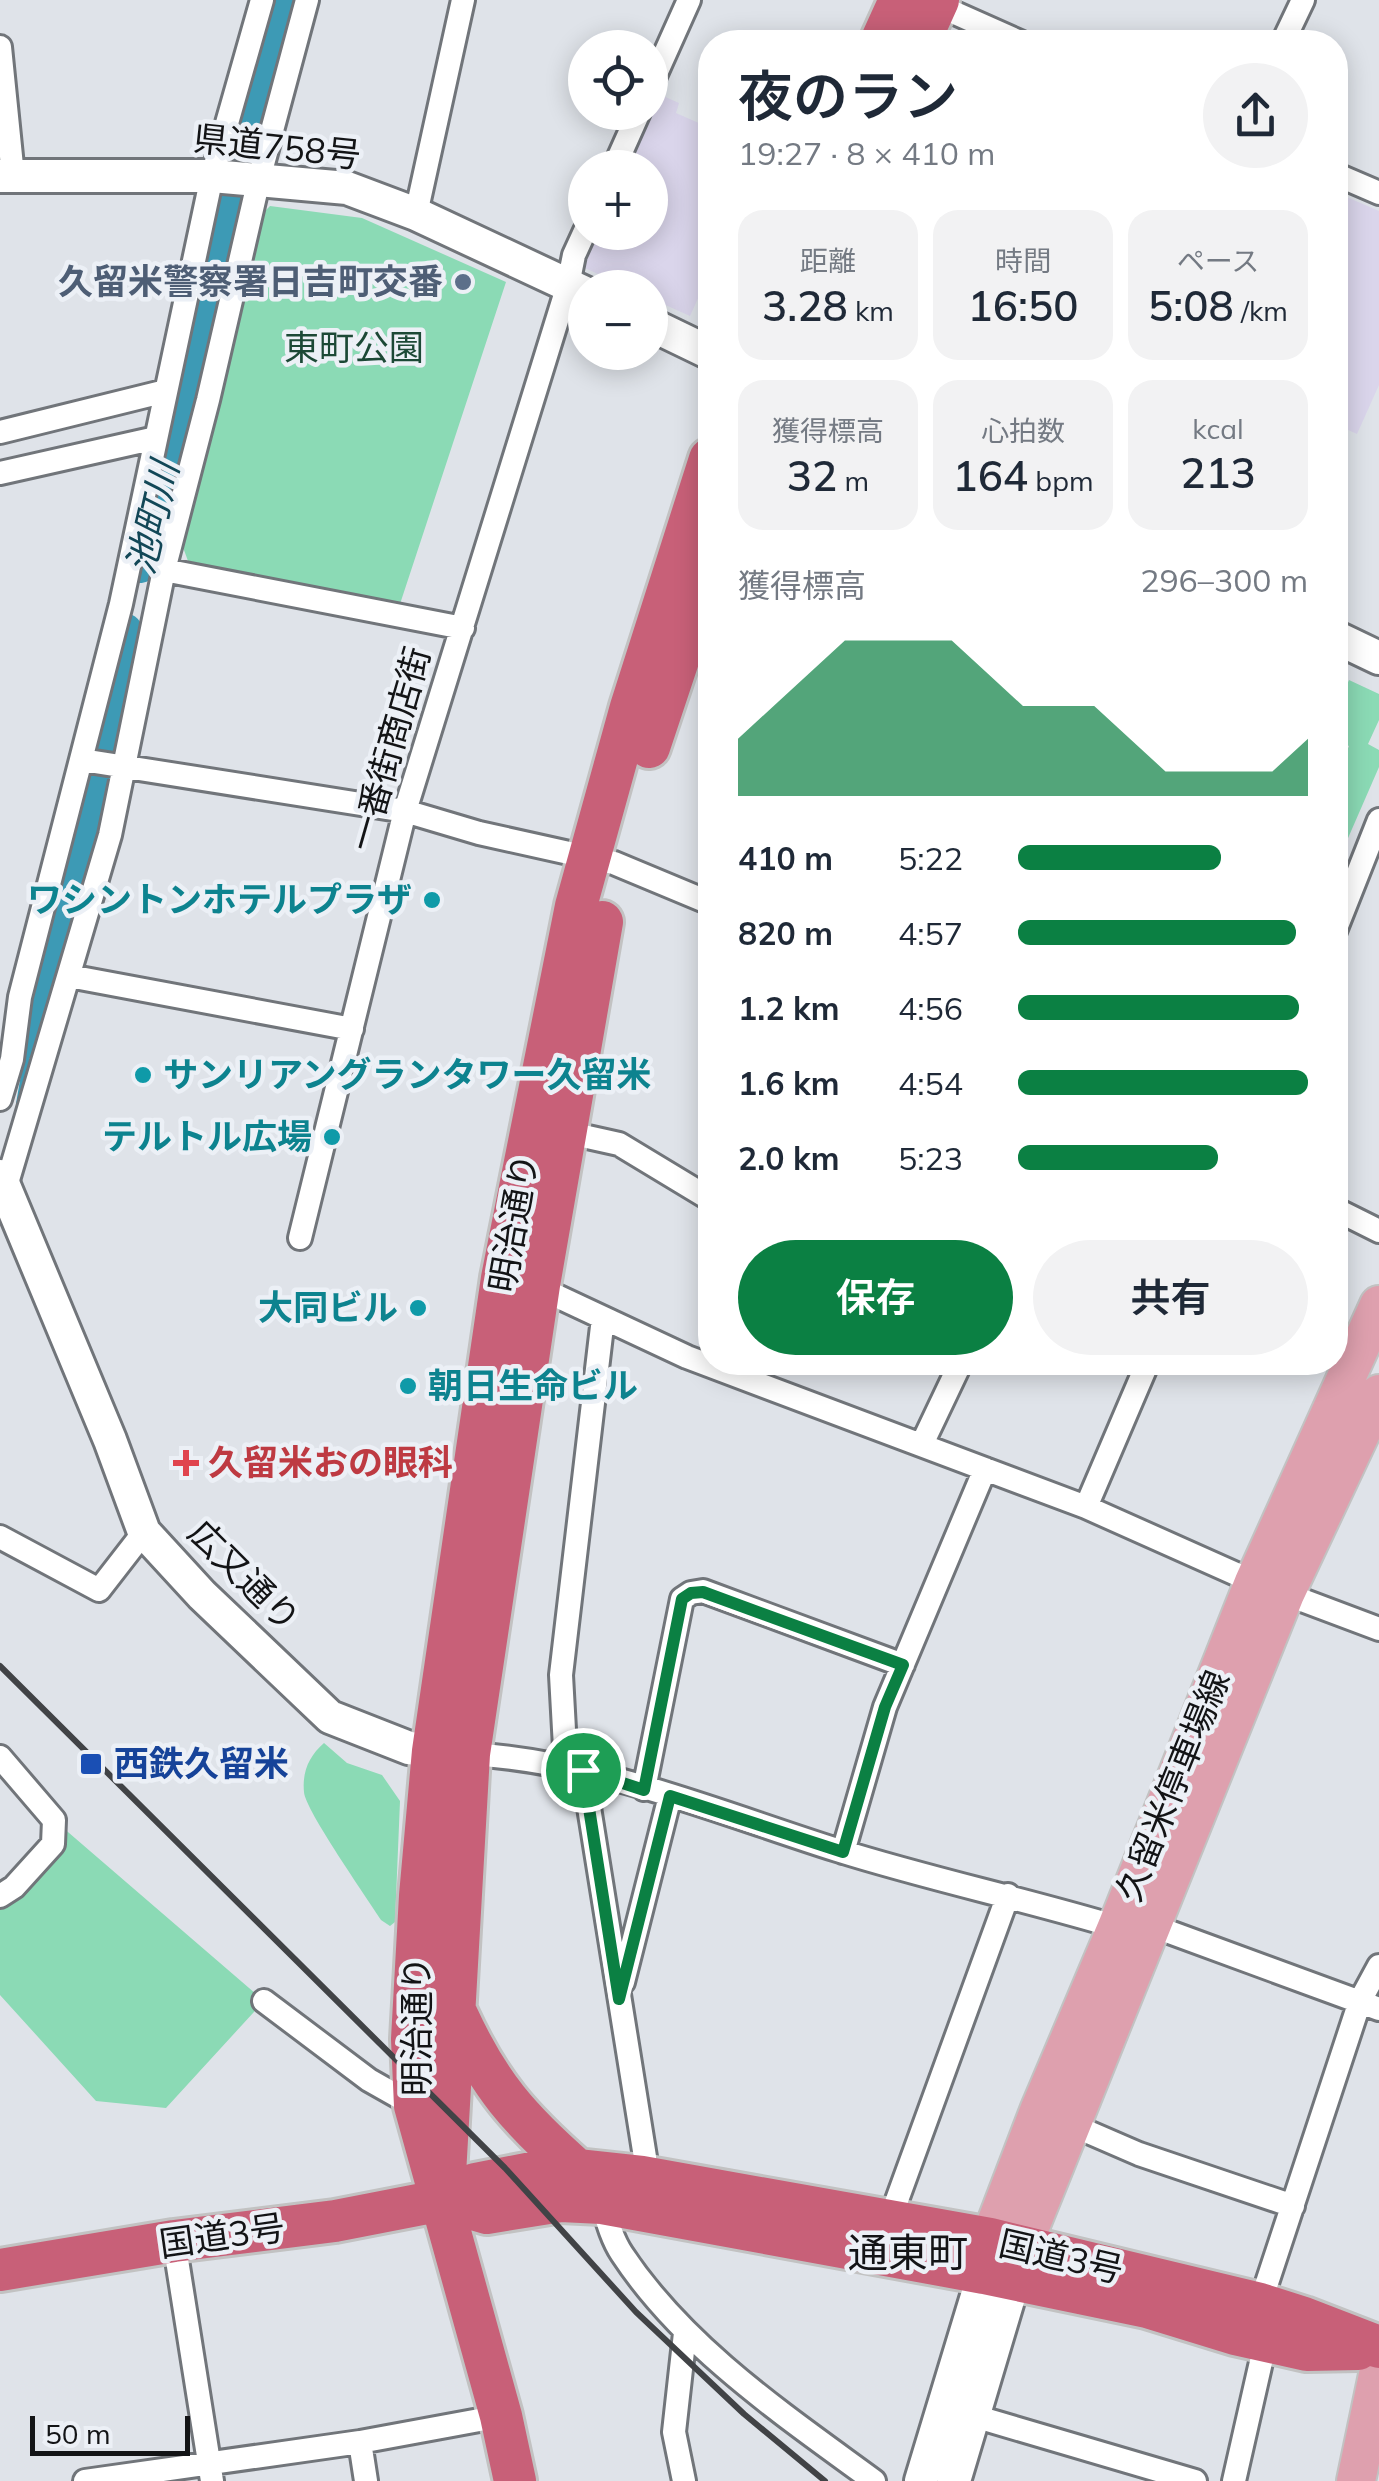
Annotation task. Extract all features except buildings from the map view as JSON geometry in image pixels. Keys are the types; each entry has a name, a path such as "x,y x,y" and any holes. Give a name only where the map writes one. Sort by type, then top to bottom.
{"highway":[{"path":"897,30 924,9"},
{"name":"明治通り","path":"443,2200 415,2106 413,2021 520,1282 601,860 698,502"},
{"name":"明治通り","path":"520,1282 565,1132 601,860 625,818 698,629"},
{"name":"明治通り","path":"443,2200 454,2010 451,1753"},
{"path":"454,2010 478,2062 525,2124 577,2170"},
{"name":"国道3号","path":"0,2270 174,2241 335,2221 443,2200 475,2184 577,2170 642,2177 889,2222 1235,2334 1263,2322 1307,2350 1379,2348"},
{"path":"443,2200 515,2481"},
{"name":"国道3号","path":"443,2200 486,2213 560,2201 602,2203 1002,2260"}],"main road":[{"name":"久留米停車場線","path":"1002,2260 1072,2125 1135,1926 1379,1305"},
{"name":"久留米停車場線","path":"1269,1588 1379,1394"},
{"name":"久留米停車場線","path":"1002,2260 1039,2111 1135,1926"},
{"path":"1356,2481 1379,2370"}],"street":[{"path":"0,1098 12,1059 20,996 122,604 212,176 262,0"},
{"path":"2,1185 110,835 164,570 208,400 258,179 307,0"},
{"path":"416,214 462,0"},
{"path":"668,48 690,0"},
{"path":"1289,30 1303,0"},
{"path":"924,9 985,30"},
{"path":"0,47 7,176"},
{"name":"県道758号","path":"7,176 212,176 347,188 416,214 568,285"},
{"path":"1348,180 1379,193"},
{"name":"一番街商店街","path":"300,1238 405,811 568,313"},
{"path":"668,333 698,347"},
{"path":"0,432 166,392"},
{"path":"0,473 156,438"},
{"path":"164,570 463,628"},
{"path":"1348,644 1379,658"},
{"path":"82,760 405,811 479,833 601,860 698,899"},
{"path":"1348,898 1379,820"},
{"path":"69,976 352,1029"},
{"path":"565,1132 619,1144 698,1192"},
{"name":"広又通り","path":"2,1185 110,1440 144,1532 202,1595 330,1718 409,1748 451,1753"},
{"path":"1348,1216 1379,1231"},
{"path":"520,1282 698,1361"},
{"path":"602,1318 561,1676 574,1768 645,2157 642,2177"},
{"path":"736,1375 1086,1507 1269,1588 1379,1629"},
{"path":"922,1444 954,1375"},
{"path":"1086,1507 1142,1375"},
{"path":"843,1852 885,1707 985,1469"},
{"path":"0,1537 99,1590 144,1532"},
{"path":"644,1790 682,1599 691,1593 720,1597 903,1665"},
{"path":"451,1753 517,1757 574,1768 843,1852 1135,1926 1369,2005"},
{"path":"0,1758 54,1820 53,1844 14,1888 0,1896"},
{"path":"619,1999 670,1796"},
{"path":"889,2222 1008,1895"},
{"path":"1234,2481 1263,2322 1293,2206 1369,2005 1379,1966"},
{"path":"264,2001 369,2080 415,2106"},
{"path":"1072,2125 1139,2154 1293,2206"},
{"path":"602,2203 621,2252 685,2332 812,2436 874,2481"},
{"path":"174,2241 211,2473"},
{"path":"954,2481 974,2416 1002,2260"},
{"path":"921,2481 1002,2260"},
{"path":"684,2481 674,2432 685,2332"},
{"path":"85,2481 211,2473 501,2416"},
{"path":"974,2416 1195,2481"},
{"path":"360,2442 366,2481"}],"shaded area":[{"path":"668,98 679,103 676,113 698,123 698,298 690,316 668,306 668,270 589,270 578,265 584,250 668,250 668,150 627,150 636,130 668,130"},
{"path":"1348,198 1379,211 1379,385 1357,434 1348,430"}],"green space":[{"name":"東町公園","path":"270,206 362,218 506,282 400,604 188,561 180,539 258,218"},
{"path":"1348,682 1379,694 1379,720 1368,744 1379,750 1379,767 1348,838 1349,746"},
{"path":"324,1743 347,1763 382,1775 400,1801 395,1922 390,1926 381,1920 307,1802 305,1771"},
{"path":"54,1820 264,2001 166,2108 96,2101 0,1995 0,1896 14,1887"}],"waterway":[{"name":"池町川","path":"140,564 239,157 285,0"},
{"name":"池町川","path":"30,1039 124,632"},
{"path":"19,1104 30,1039"}],"railway":[{"path":"0,1666 505,2168 636,2312 744,2414 825,2481"}],"place":[{"name":"久留米警察署日吉町交番","path":"463,282"},
{"name":"ワシントンホテルプラザ","path":"432,900"},
{"name":"サンリアングランタワー久留米","path":"143,1075"},
{"name":"テルトル広場","path":"332,1137"},
{"name":"大同ビル","path":"418,1308"},
{"name":"朝日生命ビル","path":"408,1386"},
{"name":"久留米おの眼科","path":"186,1463"},
{"name":"西鉄久留米","path":"91,1764"}],"district":[{"name":"通東町","path":"908,2253"}],"route":[{"path":"703,1592 903,1665 885,1707 843,1852 670,1796 619,1999 583,1770 644,1790 682,1599 691,1593 703,1592"}]}
